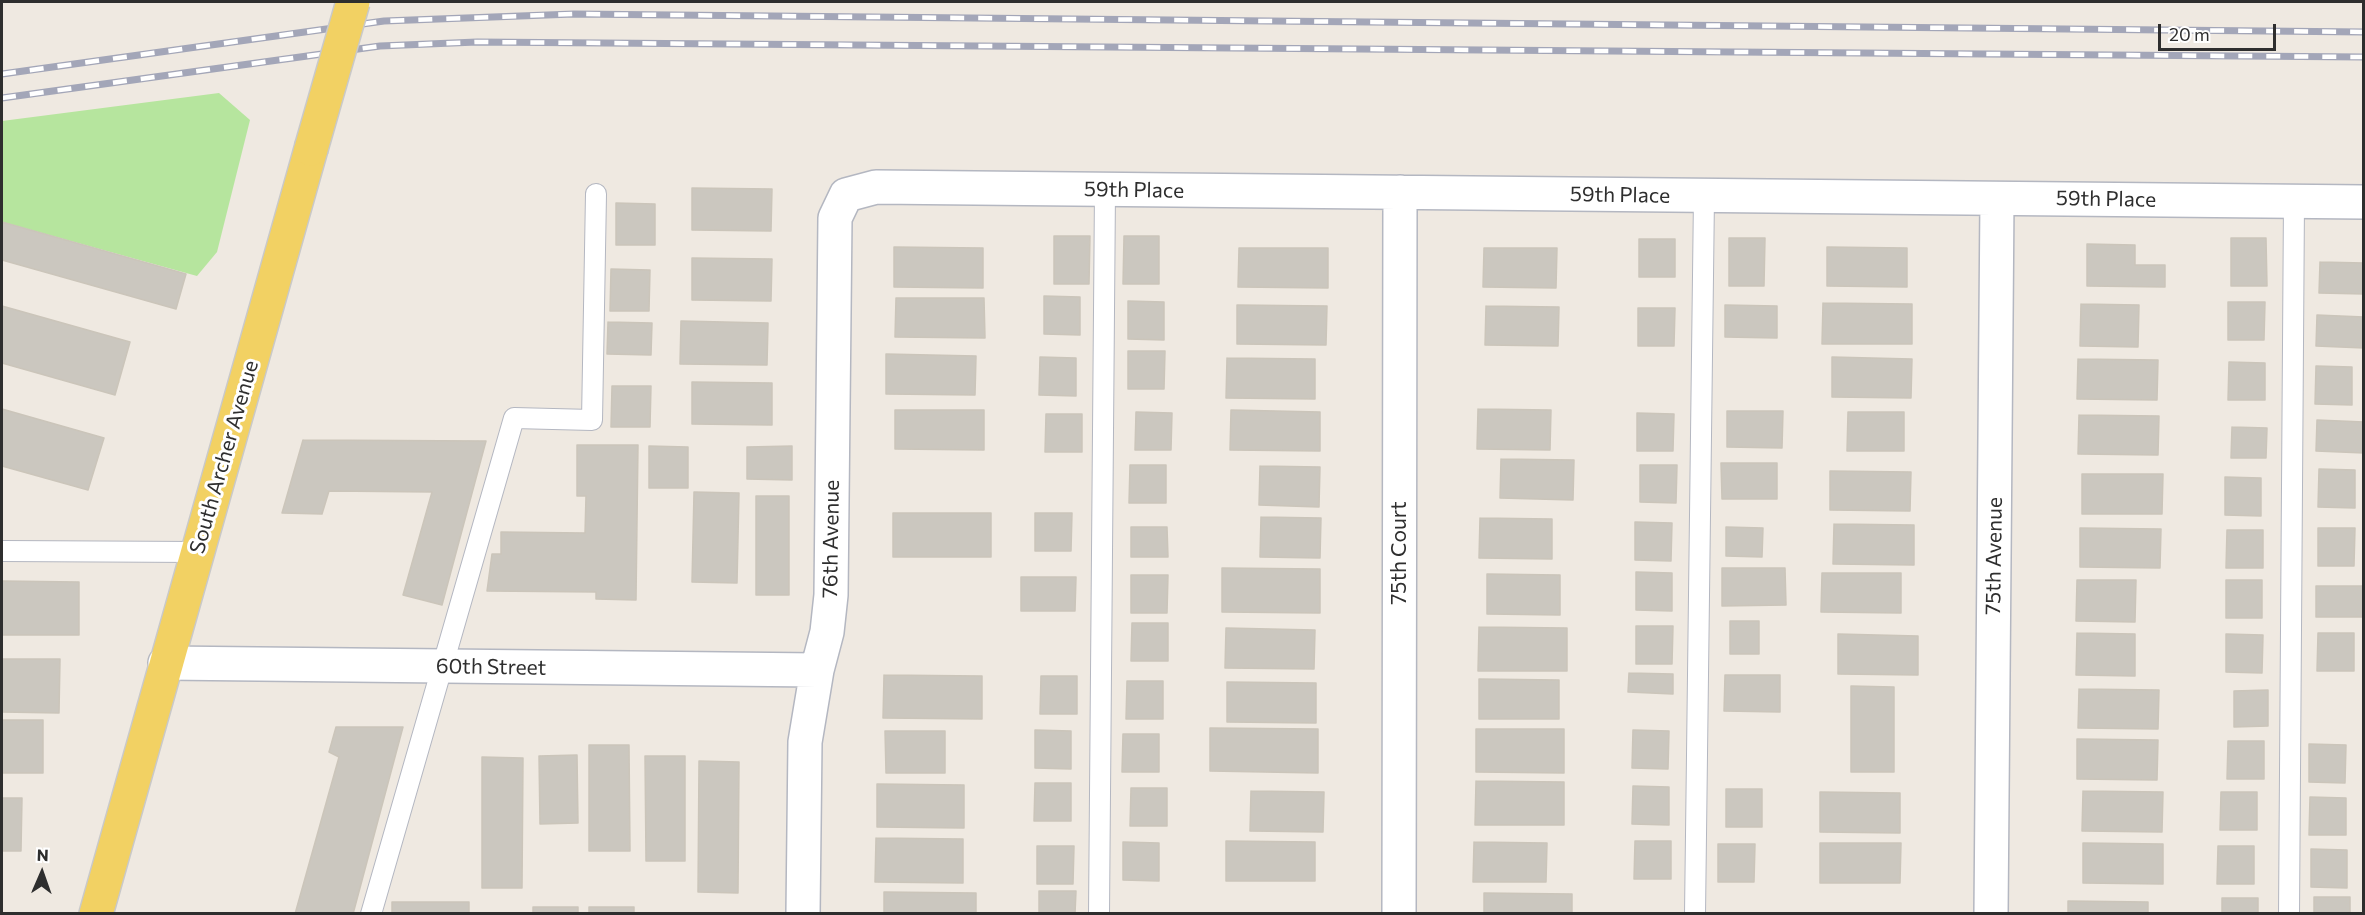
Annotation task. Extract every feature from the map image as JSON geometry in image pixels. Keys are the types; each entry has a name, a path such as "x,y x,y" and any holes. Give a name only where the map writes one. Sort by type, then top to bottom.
{"main road":[{"name":"South Archer Avenue","path":"96,914 353,2"}],"street":[{"name":"59th Place","path":"876,187 2364,202"},
{"name":"76th Avenue","path":"803,914 805,742 816,670 827,632 831,595 835,218 846,195 876,187"},
{"name":"75th Court","path":"1399,914 1400,192"},
{"name":"75th Avenue","path":"1990,914 1997,199"},
{"name":"60th Street","path":"165,663 816,670"}],"lane":[{"path":"1099,914 1104,190"},
{"path":"371,914 514,418 592,420 596,194"},
{"path":"1695,914 1704,196"},
{"path":"2289,914 2294,201"},
{"path":"2,551 197,552"}],"green space":[{"path":"219,93 250,120 217,252 197,276 2,222 2,121"}],"building":[{"path":"692,188 772,189 771,231 692,230"},
{"path":"616,203 655,204 655,245 616,245"},
{"path":"2,222 186,274 176,309 2,260"},
{"path":"1054,236 1090,236 1089,284 1054,284"},
{"path":"1124,236 1159,236 1159,284 1123,284"},
{"path":"1729,238 1765,238 1764,286 1729,286"},
{"path":"2231,238 2266,238 2267,286 2231,286"},
{"path":"1639,239 1675,239 1675,277 1639,277"},
{"path":"2087,244 2135,245 2135,265 2165,265 2165,287 2087,286"},
{"path":"894,247 983,248 983,288 894,287"},
{"path":"1827,247 1907,248 1907,287 1827,286"},
{"path":"1239,248 1328,248 1328,288 1238,287"},
{"path":"1484,248 1557,248 1556,288 1483,287"},
{"path":"692,258 772,259 771,301 692,300"},
{"path":"2320,262 2364,263 2364,294 2319,293"},
{"path":"611,269 650,270 649,311 610,311"},
{"path":"1044,296 1080,297 1080,335 1044,334"},
{"path":"896,298 984,298 985,338 895,337"},
{"path":"1128,301 1164,302 1164,340 1128,339"},
{"path":"2228,302 2265,302 2264,340 2228,340"},
{"path":"1823,303 1912,304 1912,344 1822,344"},
{"path":"2081,304 2139,305 2138,347 2080,346"},
{"path":"1237,305 1327,306 1326,345 1237,344"},
{"path":"1725,305 1777,306 1777,338 1725,337"},
{"path":"2,306 130,342 115,395 2,363"},
{"path":"1486,306 1559,307 1558,346 1485,345"},
{"path":"1638,308 1675,308 1674,346 1638,346"},
{"path":"2317,315 2364,317 2364,348 2316,346"},
{"path":"681,321 768,323 767,365 680,364"},
{"path":"608,322 652,323 651,355 607,354"},
{"path":"1128,351 1165,351 1164,389 1128,389"},
{"path":"886,354 976,356 975,395 886,394"},
{"path":"1040,357 1076,358 1076,396 1039,395"},
{"path":"1832,357 1912,359 1911,398 1832,397"},
{"path":"1227,358 1315,359 1315,399 1226,398"},
{"path":"2078,359 2158,360 2157,400 2077,399"},
{"path":"2229,362 2265,363 2265,400 2228,400"},
{"path":"2316,366 2352,367 2352,405 2315,404"},
{"path":"692,382 772,383 772,425 692,424"},
{"path":"612,386 651,386 650,427 611,427"},
{"path":"2,409 104,438 88,490 2,466"},
{"path":"1478,409 1551,410 1550,450 1477,449"},
{"path":"895,410 984,410 984,450 895,449"},
{"path":"1231,410 1320,412 1320,451 1230,450"},
{"path":"1727,411 1783,411 1782,448 1727,447"},
{"path":"1136,412 1172,413 1171,450 1135,450"},
{"path":"1848,412 1904,412 1904,451 1847,451"},
{"path":"1637,413 1674,414 1673,451 1637,451"},
{"path":"1046,414 1082,414 1082,452 1045,452"},
{"path":"2079,415 2159,416 2158,455 2078,454"},
{"path":"2317,420 2364,422 2364,453 2316,451"},
{"path":"2232,427 2267,428 2266,458 2231,458"},
{"path":"303,440 486,441 442,605 403,595 432,492 329,491 322,514 282,513"},
{"path":"577,445 638,445 636,600 596,599 596,592 487,591 492,554 501,554 501,532 585,533 586,496 577,496"},
{"path":"649,446 688,447 688,488 649,488"},
{"path":"792,446 792,480 747,479 747,447"},
{"path":"1501,459 1574,460 1573,500 1500,498"},
{"path":"1721,463 1777,463 1777,499 1722,499"},
{"path":"1130,465 1166,465 1166,503 1129,503"},
{"path":"1640,465 1677,465 1676,503 1640,502"},
{"path":"1260,466 1320,467 1319,507 1259,505"},
{"path":"2319,469 2355,470 2355,508 2318,507"},
{"path":"1830,471 1911,472 1910,511 1830,510"},
{"path":"2082,474 2163,474 2162,514 2082,514"},
{"path":"2225,477 2261,478 2261,516 2225,515"},
{"path":"694,492 739,493 737,583 692,582"},
{"path":"756,496 789,496 789,595 756,595"},
{"path":"893,513 991,513 991,557 893,557"},
{"path":"1035,513 1072,513 1071,551 1035,551"},
{"path":"1261,517 1321,518 1320,558 1260,557"},
{"path":"1480,518 1552,519 1552,559 1479,558"},
{"path":"1635,522 1672,523 1671,561 1635,560"},
{"path":"1834,524 1914,525 1914,565 1833,564"},
{"path":"1131,527 1167,527 1168,557 1131,557"},
{"path":"1726,527 1763,528 1762,557 1726,556"},
{"path":"2080,528 2161,529 2160,568 2080,567"},
{"path":"2318,528 2355,528 2354,566 2318,566"},
{"path":"2227,530 2263,530 2263,568 2226,568"},
{"path":"1222,568 1320,569 1320,613 1222,612"},
{"path":"1722,568 1785,568 1786,605 1722,606"},
{"path":"1636,572 1672,573 1672,611 1636,610"},
{"path":"1822,573 1901,573 1901,613 1821,612"},
{"path":"1487,574 1560,575 1560,615 1487,614"},
{"path":"1131,575 1168,575 1167,613 1131,613"},
{"path":"1021,577 1076,577 1075,611 1021,611"},
{"path":"2077,580 2136,580 2135,622 2076,621"},
{"path":"2226,580 2262,580 2262,618 2226,618"},
{"path":"2,581 79,582 79,635 2,635"},
{"path":"2316,586 2364,586 2364,617 2316,617"},
{"path":"1730,621 1759,621 1759,654 1730,654"},
{"path":"1132,623 1168,623 1168,661 1131,661"},
{"path":"1636,626 1673,626 1672,664 1636,664"},
{"path":"1479,627 1567,628 1567,671 1478,671"},
{"path":"1226,628 1315,630 1314,669 1225,668"},
{"path":"2077,633 2135,634 2135,676 2076,675"},
{"path":"2318,633 2354,633 2354,671 2317,671"},
{"path":"1838,634 1918,636 1918,675 1838,674"},
{"path":"2226,634 2263,635 2262,673 2226,672"},
{"path":"2,659 60,659 59,713 2,712"},
{"path":"1629,673 1673,674 1673,694 1628,692"},
{"path":"884,675 982,676 982,719 883,718"},
{"path":"1725,675 1780,675 1780,712 1724,711"},
{"path":"1041,676 1077,676 1077,714 1040,714"},
{"path":"1479,679 1559,680 1559,719 1479,719"},
{"path":"1127,681 1163,681 1163,719 1126,719"},
{"path":"1227,682 1316,683 1316,723 1227,722"},
{"path":"1851,686 1894,687 1894,772 1851,772"},
{"path":"2079,689 2159,690 2158,729 2078,728"},
{"path":"2268,690 2268,726 2234,727 2234,691"},
{"path":"2,720 43,720 43,773 2,773"},
{"path":"336,727 403,727 353,914 295,914 339,757 329,752"},
{"path":"1210,728 1318,729 1318,773 1210,771"},
{"path":"1476,729 1564,729 1564,773 1476,772"},
{"path":"1035,730 1071,731 1071,769 1035,768"},
{"path":"1633,730 1669,731 1668,769 1632,768"},
{"path":"885,731 945,731 945,773 886,773"},
{"path":"1123,734 1159,734 1159,772 1122,772"},
{"path":"2077,739 2158,740 2157,780 2077,779"},
{"path":"2228,741 2264,741 2264,779 2227,779"},
{"path":"2309,744 2346,745 2345,783 2309,782"},
{"path":"589,745 629,745 630,851 589,851"},
{"path":"577,755 578,823 540,824 539,756"},
{"path":"645,756 685,756 685,861 646,861"},
{"path":"482,757 523,758 522,888 482,888"},
{"path":"699,761 739,762 738,893 698,892"},
{"path":"1476,781 1564,782 1564,825 1475,825"},
{"path":"1035,783 1071,783 1071,821 1034,821"},
{"path":"877,784 964,785 964,828 877,827"},
{"path":"1633,786 1669,787 1669,825 1632,824"},
{"path":"1131,788 1167,788 1167,826 1130,826"},
{"path":"1726,789 1762,789 1762,827 1726,827"},
{"path":"1251,791 1324,792 1323,832 1250,831"},
{"path":"2083,791 2163,792 2162,832 2082,831"},
{"path":"1820,792 1900,793 1900,833 1820,832"},
{"path":"2221,792 2257,792 2257,830 2220,830"},
{"path":"2310,797 2346,798 2346,835 2309,835"},
{"path":"2,798 22,798 21,851 2,851"},
{"path":"876,838 963,839 963,883 875,882"},
{"path":"1226,841 1315,842 1315,881 1226,881"},
{"path":"1635,841 1671,841 1671,879 1634,879"},
{"path":"1123,842 1159,843 1159,881 1123,880"},
{"path":"1474,842 1547,843 1546,882 1473,882"},
{"path":"1820,843 1901,843 1900,883 1820,883"},
{"path":"2083,843 2163,844 2163,884 2083,883"},
{"path":"1718,844 1755,844 1754,882 1718,882"},
{"path":"1037,846 1074,846 1073,884 1037,884"},
{"path":"2218,846 2254,846 2254,884 2217,884"},
{"path":"2311,849 2347,850 2347,888 2311,887"},
{"path":"1039,891 1076,891 1075,914 1039,914"},
{"path":"884,892 976,893 976,914 884,914"},
{"path":"1484,893 1572,894 1572,914 1484,914"},
{"path":"2314,897 2350,897 2350,914 2314,914"},
{"path":"2222,898 2258,898 2258,914 2222,914"},
{"path":"2068,901 2148,902 2148,914 2068,914"},
{"path":"392,902 469,902 469,914 392,914"},
{"path":"533,907 578,907 578,914 533,914"},
{"path":"589,907 634,907 634,914 589,914"}],"railway":[{"path":"2,74 384,21 574,14 2364,32"},
{"path":"2,98 380,46 477,42 2364,57"}]}
